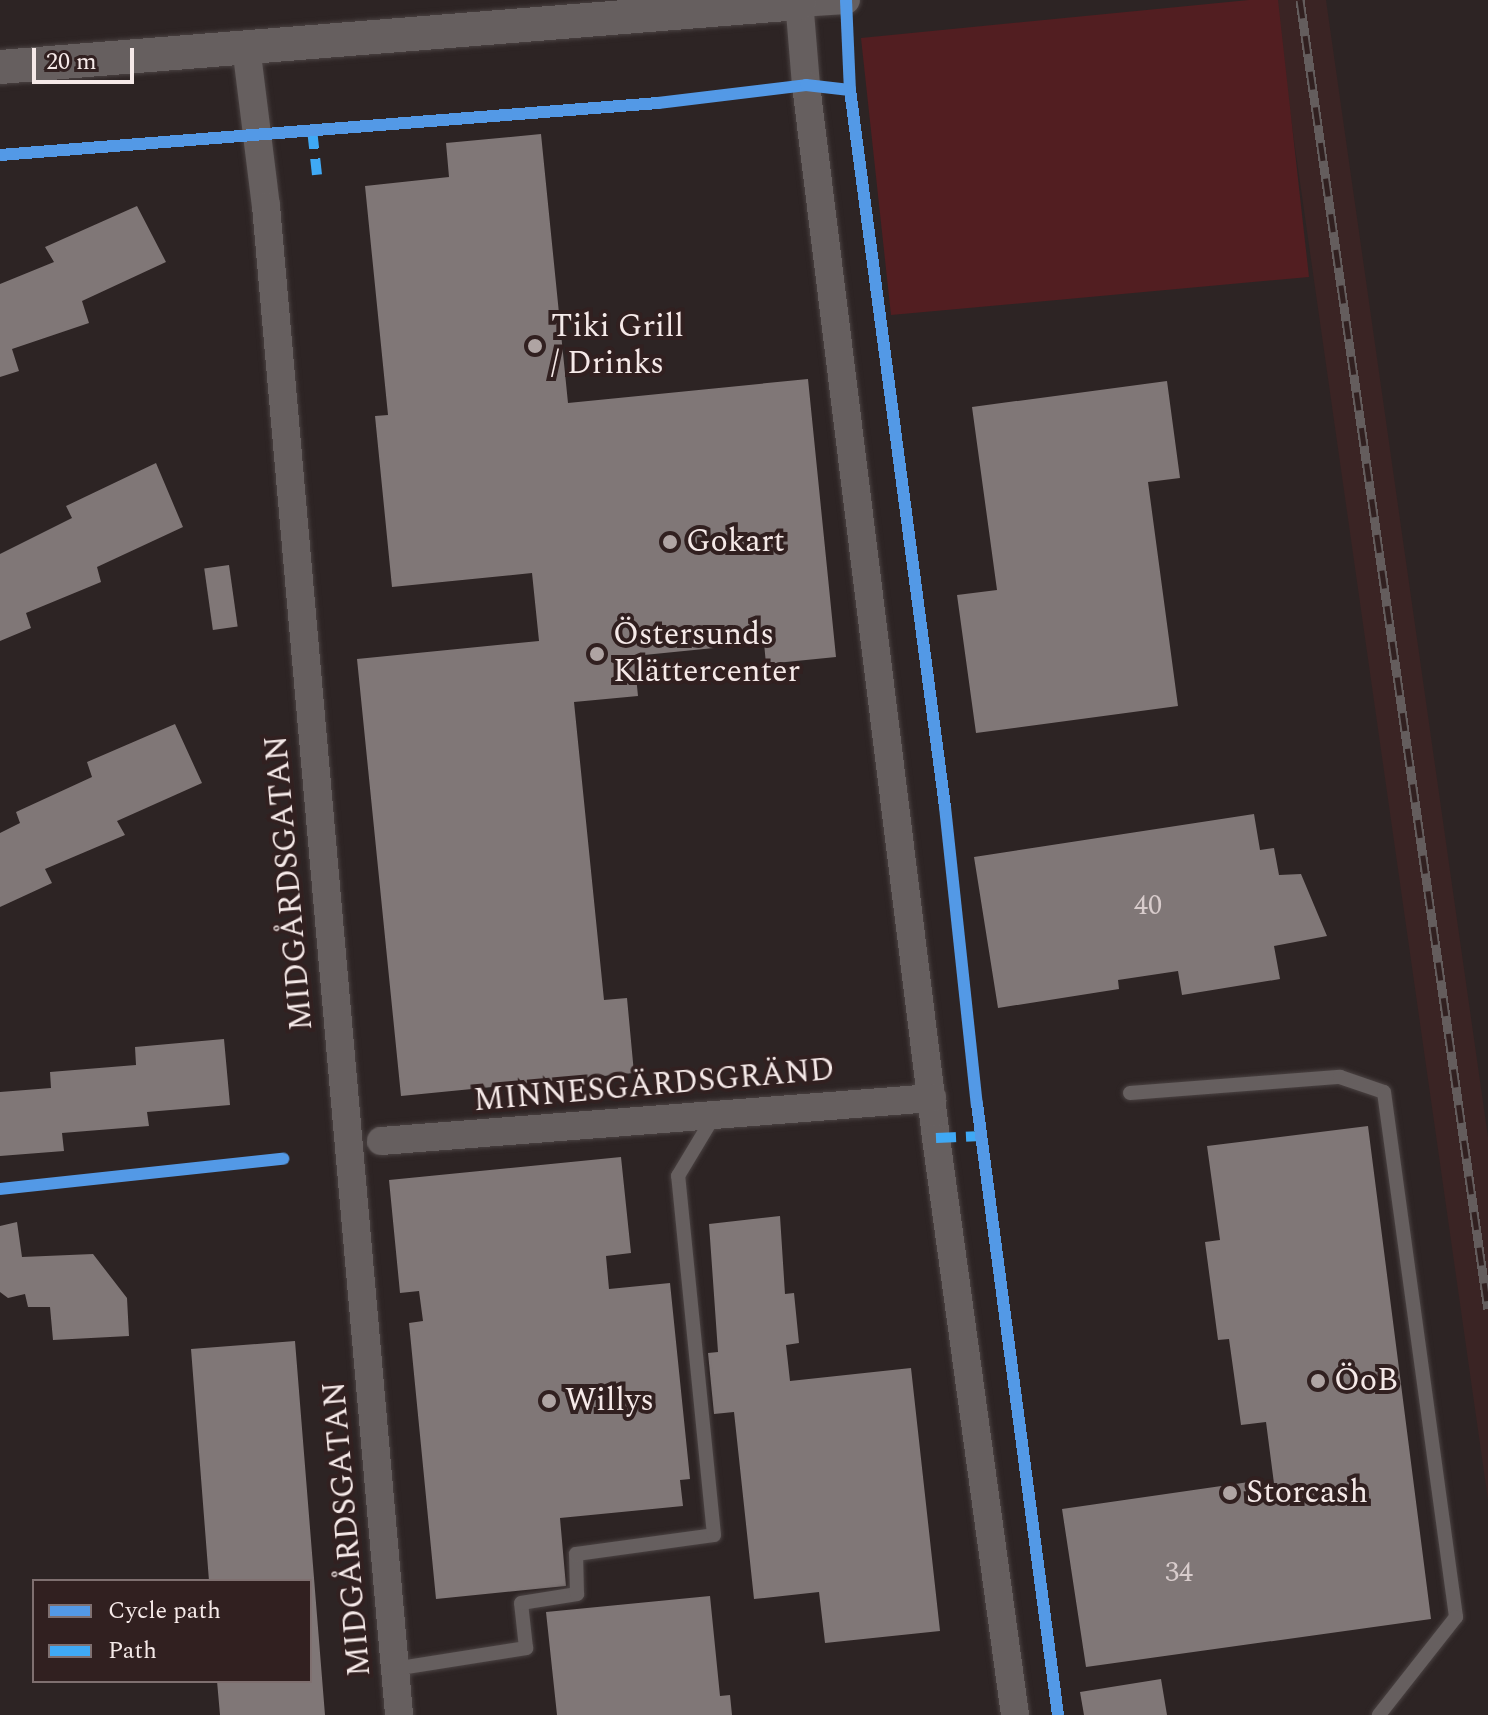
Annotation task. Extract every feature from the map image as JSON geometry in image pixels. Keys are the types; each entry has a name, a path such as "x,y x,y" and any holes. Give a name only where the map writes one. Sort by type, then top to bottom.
{"street":[{"path":"0,67 846,0"},
{"path":"799,2 806,85 932,1098 1015,1715"},
{"name":"MIDGÅRDSGATAN","path":"246,46 267,221 399,1715"},
{"name":"MINNESGÄRDSGRÄND","path":"381,1141 932,1098"}],"lane":[{"path":"1130,1093 1340,1077 1384,1092 1456,1617 1379,1715"},
{"path":"394,1669 526,1648 521,1603 577,1594 576,1554 714,1535 678,1176 714,1116"}],"shaded area":[{"path":"1249,0 1278,0 1309,277 891,315 861,38"},
{"path":"1274,0 1326,0 1488,1137 1488,1500"}],"building":[{"path":"541,134 568,403 808,379 836,657 766,664 764,643 634,656 638,696 574,702 604,1000 627,998 634,1073 401,1096 357,659 539,641 532,573 392,587 375,416 388,415 365,186 449,177 446,143"},
{"path":"137,206 166,262 82,301 89,323 12,349 19,371 0,377 0,284 54,262 45,247"},
{"path":"1167,381 1180,478 1148,482 1178,706 976,733 957,595 997,590 972,407"},
{"path":"156,463 183,527 97,567 101,582 26,613 31,628 0,641 0,554 72,518 66,506"},
{"path":"229,565 238,626 213,630 204,568"},
{"path":"175,724 202,783 117,821 125,835 45,869 52,883 0,907 0,833 20,823 16,812 92,777 87,762"},
{"path":"1254,814 1260,850 1274,848 1279,875 1301,874 1327,936 1274,946 1280,979 1182,995 1178,971 1118,980 1119,989 998,1008 974,857"},
{"path":"224,1039 230,1105 147,1112 149,1126 62,1133 64,1151 0,1156 0,1092 51,1088 50,1072 136,1065 135,1047"},
{"name":"ÖoB","path":"1368,1126 1431,1619 1086,1667 1062,1509 1249,1482 1252,1502 1276,1499 1266,1422 1241,1425 1229,1339 1218,1340 1205,1242 1220,1240 1207,1146"},
{"name":"Willys","path":"621,1157 631,1253 606,1256 609,1289 670,1283 690,1479 680,1480 683,1506 560,1518 566,1586 436,1599 409,1323 423,1321 419,1291 400,1293 389,1180"},
{"path":"780,1216 785,1294 794,1293 799,1343 786,1345 790,1381 911,1368 940,1631 825,1643 819,1592 754,1599 734,1412 714,1414 708,1353 718,1352 709,1224"},
{"path":"17,1222 22,1257 93,1254 127,1298 129,1336 53,1340 50,1307 28,1307 25,1294 8,1298 0,1292 0,1226"},
{"path":"295,1341 325,1715 220,1715 217,1683 312,1683 312,1579 209,1579 191,1349"},
{"path":"710,1596 720,1696 730,1695 732,1715 557,1715 546,1612"},
{"path":"1161,1679 1167,1715 1084,1715 1080,1692"}],"railway":[{"path":"1300,0 1488,1309"}],"marked path":[{"path":"312,129 317,175"},
{"path":"936,1138 982,1136"}],"cycle path":[{"path":"846,0 850,90 945,807 977,1104 1058,1715"},
{"path":"0,155 658,103 806,85 850,90"},
{"path":"0,1189 283,1159"}],"place":[{"name":"Tiki Grill / Drinks","path":"535,346"},
{"name":"Gokart","path":"670,542"},
{"name":"Östersunds Klättercenter","path":"597,654"},
{"name":"ÖoB","path":"1318,1381"},
{"name":"Willys","path":"549,1401"},
{"name":"Storcash","path":"1230,1493"}]}
